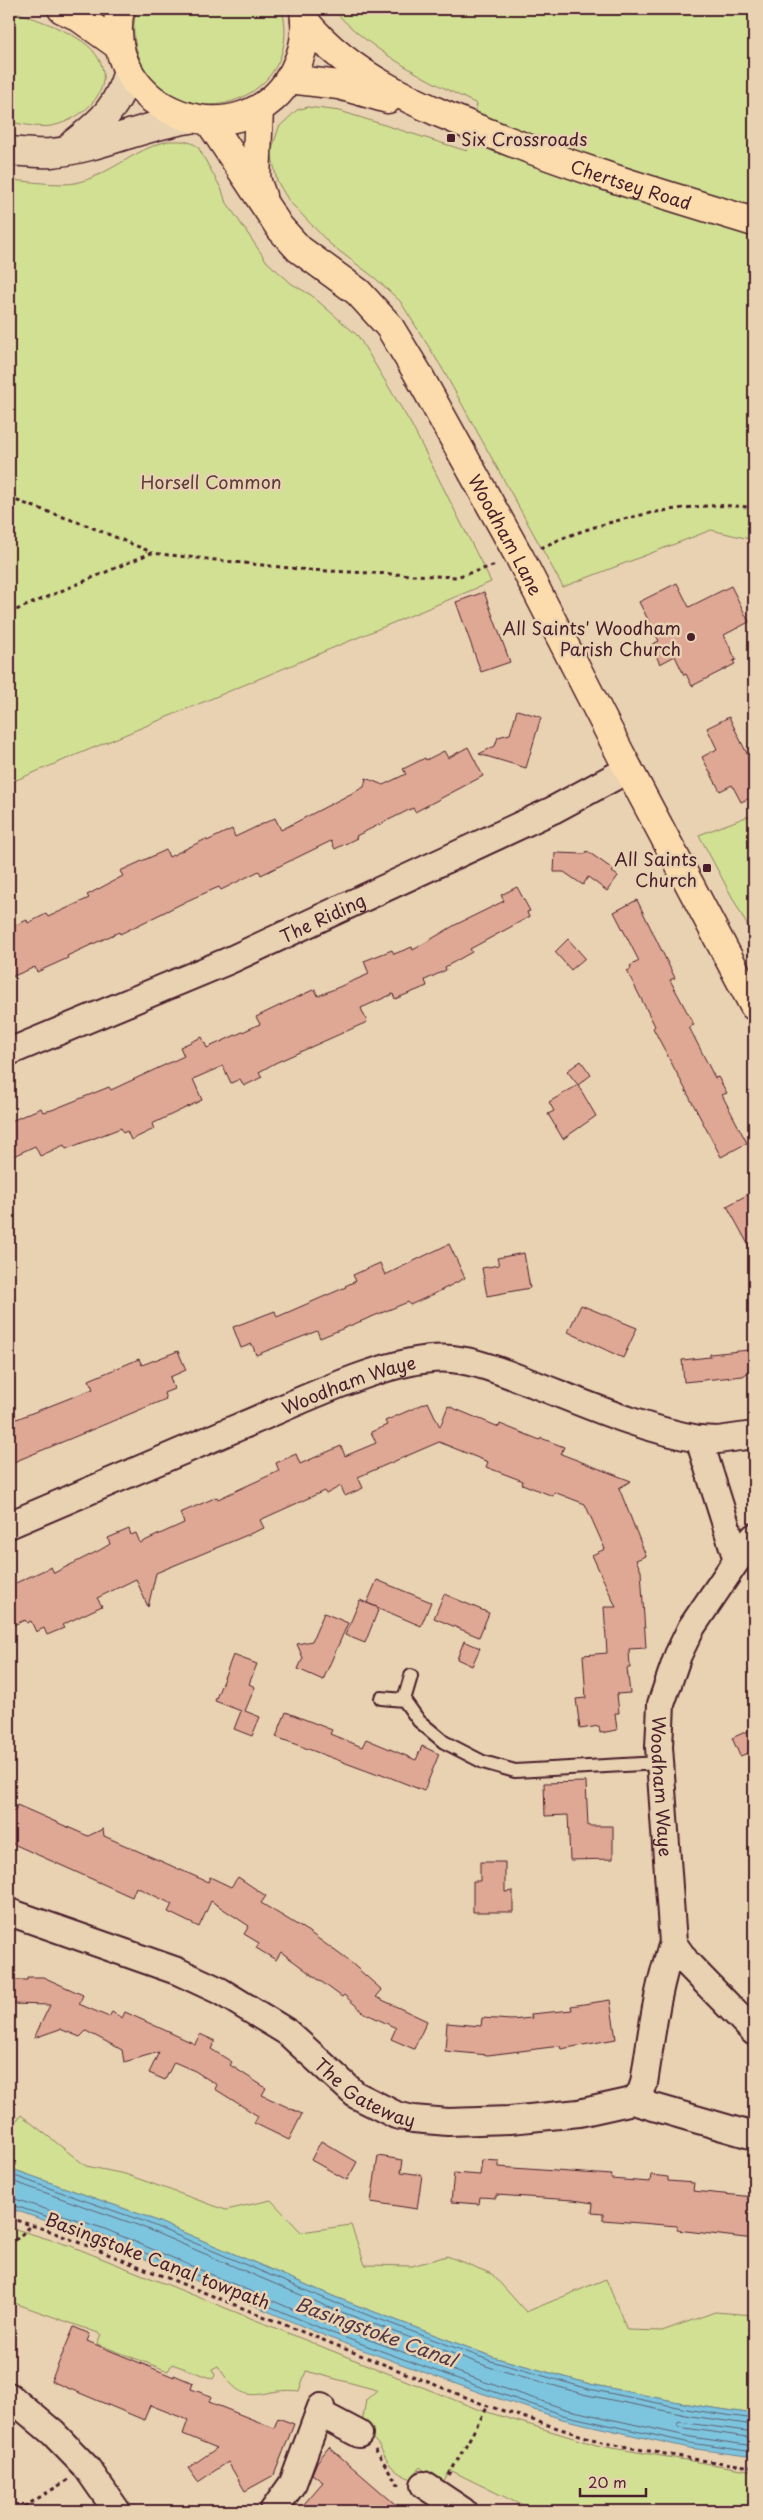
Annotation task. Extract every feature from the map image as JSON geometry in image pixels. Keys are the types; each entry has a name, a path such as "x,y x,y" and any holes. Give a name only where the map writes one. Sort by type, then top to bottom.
{"main road":[{"path":"62,9 78,16 123,58 144,92 151,98 165,109 200,120 231,119 259,109 273,98 290,80 299,61 304,42 304,15"},
{"path":"120,9 117,20 123,58"},
{"name":"Chertsey Road","path":"304,15 320,39 365,74 426,108 591,172 754,222"},
{"name":"Chertsey Road","path":"290,80 339,85 372,96 426,108"},
{"name":"Woodham Lane","path":"259,109 256,179 266,207"},
{"name":"Woodham Lane","path":"200,120 280,228 299,248 358,292 389,326 417,372 520,558 754,1006"}],"street":[{"path":"66,150 105,118 116,103 123,58"},
{"path":"9,151 51,153 140,131 162,123 200,120"},
{"name":"The Riding","path":"9,1052 228,961 553,810 629,769"},
{"name":"Woodham Waye","path":"9,1525 332,1388 392,1367 431,1359 456,1360 491,1368 666,1433 698,1439 718,1440 754,1435"},
{"path":"698,1439 737,1560"},
{"name":"Woodham Waye","path":"633,2101 641,2092 644,2083 655,2004 661,1979 674,1942 660,1763 659,1728 661,1704 675,1664 691,1628 754,1537"},
{"name":"The Gateway","path":"9,1912 178,1971 220,1991 287,2032 356,2095 396,2115 448,2122 510,2120 579,2113 633,2101 754,2136"},
{"name":"Woodham Waye","path":"674,1942 687,1963 754,2032"},
{"path":"9,2396 53,2433 87,2468 116,2511"},
{"path":"273,2511 293,2483 320,2410 359,2434"}],"lane":[{"path":"404,1700 411,1676"},
{"path":"381,1698 404,1700"},
{"path":"404,1700 419,1722 444,1742 483,1762 500,1767 528,1772 660,1763"}],"path":[{"path":"9,498 86,525 151,553 308,570 456,577 520,558 564,536 668,509 738,505 754,508"},
{"path":"9,613 151,553"},
{"name":"Basingstoke Canal towpath","path":"9,2218 32,2225 488,2406 605,2443 693,2459 754,2467"},
{"path":"9,2246 32,2225"},
{"path":"359,2434 376,2449 397,2483 448,2503 451,2470 488,2406"},
{"path":"17,2511 87,2468"}],"green space":[{"path":"137,9 282,9 284,42 274,69 256,89 231,102 204,105 177,99 154,82 138,54 134,37"},
{"path":"333,9 754,9 754,540 711,530 563,587 442,368 400,301 375,278 330,244 289,201 277,181 271,152 279,127 297,110 308,107 340,111 467,151 477,104 420,75 381,51 347,24"},
{"path":"9,10 67,32 78,38 94,52 101,65 103,77 101,89 95,100 75,117 51,126 30,126 9,122"},
{"name":"Horsell Common","path":"168,141 188,142 198,147 222,190 225,200 267,262 292,284 311,295 358,336 411,424 491,582 9,783 9,180 52,184 75,183 99,175 144,150"},
{"path":"754,814 754,938 699,835"},
{"path":"21,2115 86,2166 125,2174 226,2210 271,2200 301,2232 351,2225 365,2265 412,2266 447,2256 492,2274 526,2312 606,2279 627,2330 662,2331 715,2312 754,2315 754,2414 693,2405 590,2384 493,2357 335,2297 145,2216 9,2168 9,2130"},
{"path":"9,2227 71,2246 477,2409 600,2446 754,2471 754,2511 548,2511 517,2503 450,2470 442,2484 420,2467 412,2479 393,2468 377,2443 361,2429 366,2400 377,2390 306,2371 299,2391 285,2390 254,2395 246,2394 228,2381 218,2366 212,2369 215,2375 213,2379 172,2364 168,2371 97,2344 101,2334 9,2301"}],"water":[{"name":"Basingstoke Canal","path":"9,2168 145,2216 335,2297 493,2357 590,2384 693,2405 754,2414 754,2457 689,2448 562,2419 481,2393 330,2338 101,2240 9,2208"}],"building":[{"name":"All Saints' Woodham Parish Church","path":"677,583 689,607 731,586 749,622 724,635 736,660 733,661 735,664 692,686 686,674 684,675 675,656 660,664 651,645 659,641 639,602"},
{"path":"484,592 510,662 481,672 456,602"},
{"path":"517,710 541,717 526,768 479,754 495,746 498,737 510,734"},
{"path":"729,717 754,768 754,796 741,802 732,785 720,791 702,757 717,749 707,728"},
{"path":"468,747 483,776 415,812 413,808 356,836 357,838 335,849 331,841 261,875 259,871 221,890 219,887 120,934 119,932 67,956 68,958 37,972 35,967 9,978 9,928 27,920 28,923 46,914 48,917 89,898 87,895 123,876 120,871 166,850 169,857 232,829 235,837 275,818 281,830 364,787 366,778 383,785 406,774 403,769 425,758 426,760 444,751 448,758"},
{"path":"587,851 614,870 612,872 618,876 607,891 588,877 583,885 564,872 554,872 555,853 585,854"},
{"path":"517,887 530,911 527,912 529,917 470,949 472,952 445,967 446,970 425,980 427,986 395,999 393,994 361,1008 367,1022 275,1063 259,1072 262,1077 244,1086 240,1079 231,1083 223,1066 193,1079 202,1100 152,1124 154,1129 131,1140 127,1131 123,1133 121,1128 66,1149 64,1145 40,1156 35,1146 9,1158 9,1122 41,1108 43,1112 52,1110 109,1087 111,1090 184,1056 180,1047 202,1037 207,1048 260,1024 256,1017 315,989 318,996 369,974 364,961 392,950 394,954 412,947 413,950 455,925 504,901 501,895"},
{"path":"637,900 675,978 670,980 694,1025 689,1027 715,1078 718,1077 727,1093 722,1095 747,1143 721,1157 653,1028 655,1026 627,971 631,969 630,966 639,961 614,912"},
{"path":"568,939 585,958 571,970 555,952"},
{"path":"581,1061 591,1075 578,1085 567,1071"},
{"path":"578,1085 596,1116 563,1139 548,1114 554,1111 549,1102"},
{"path":"754,1191 754,1255 727,1206"},
{"path":"449,1244 465,1278 434,1294 410,1305 408,1302 320,1338 317,1331 256,1355 252,1344 241,1348 233,1327 275,1311 277,1317 346,1287 356,1281 353,1275 380,1263 385,1275"},
{"path":"524,1253 530,1288 487,1296 482,1268 499,1265 497,1258"},
{"path":"581,1305 637,1328 623,1358 568,1332"},
{"path":"749,1350 754,1359 754,1368 743,1376 684,1382 682,1360 710,1357 710,1354"},
{"path":"178,1351 186,1370 170,1377 174,1389 164,1393 166,1399 9,1464 9,1422 93,1389 89,1380 139,1359 142,1365"},
{"path":"428,1402 440,1427 448,1406 499,1427 500,1424 540,1440 541,1438 564,1447 561,1454 631,1481 619,1488 646,1556 636,1560 641,1571 646,1648 629,1649 630,1668 627,1668 630,1693 617,1694 619,1713 615,1713 617,1730 600,1733 599,1726 580,1729 576,1699 586,1698 583,1655 607,1653 604,1607 616,1607 592,1555 605,1549 585,1504 554,1492 553,1496 522,1484 523,1481 486,1467 488,1462 439,1442 358,1477 363,1488 345,1496 341,1486 326,1494 324,1491 260,1520 264,1528 156,1573 148,1607 136,1579 97,1598 102,1606 62,1625 64,1628 47,1635 44,1628 36,1632 31,1621 27,1623 25,1620 9,1627 9,1586 51,1567 54,1573 100,1550 110,1544 108,1538 129,1529 131,1535 136,1533 140,1543 184,1523 180,1513 217,1497 218,1499 279,1471 276,1463 296,1454 300,1464 341,1446 345,1456 376,1443 371,1432 387,1425 385,1421"},
{"path":"377,1580 431,1602 421,1626 367,1603"},
{"path":"444,1594 489,1613 479,1637 434,1618"},
{"path":"360,1600 379,1608 365,1643 345,1635"},
{"path":"324,1613 348,1623 323,1680 298,1669 303,1658 297,1644 312,1641"},
{"path":"464,1641 480,1648 472,1666 457,1659"},
{"path":"233,1655 257,1664 249,1684 255,1687 245,1711 260,1717 252,1736 234,1729 241,1711 215,1701"},
{"path":"286,1712 332,1730 330,1734 362,1747 366,1739 416,1760 422,1746 439,1754 424,1791 276,1737"},
{"path":"754,1728 754,1751 740,1756 732,1738"},
{"path":"586,1782 588,1826 613,1826 613,1859 570,1860 568,1815 545,1816 544,1783"},
{"path":"17,1805 88,1836 103,1829 104,1836 208,1882 210,1877 231,1887 238,1877 266,1896 261,1903 309,1932 349,1961 382,1990 376,1997 427,2021 414,2049 391,2039 396,2028 363,2012 344,1995 342,1997 281,1952 276,1960 256,1948 259,1943 244,1934 249,1926 211,1901 199,1927 168,1912 172,1904 136,1887 132,1897 9,1842 9,1808 15,1811"},
{"path":"480,1862 505,1862 505,1892 513,1891 513,1912 473,1912 473,1881 480,1881"},
{"path":"27,1977 43,1977 83,1995 79,2004 109,2017 112,2012 122,2018 125,2012 195,2044 200,2034 215,2041 211,2049 232,2062 230,2065 266,2088 262,2095 302,2114 289,2140 254,2123 258,2116 215,2089 217,2085 195,2071 174,2062 165,2080 149,2073 159,2052 124,2062 122,2050 86,2031 80,2037 60,2029 34,2038 50,2005 9,2004 9,1980 27,1980"},
{"path":"610,2000 616,2039 561,2049 560,2046 488,2055 445,2051 447,2023 481,2026 482,2018 511,2020 532,2018 531,2014 572,2010 571,2006"},
{"path":"321,2141 357,2162 347,2180 311,2160"},
{"path":"378,2156 403,2160 401,2172 422,2175 417,2209 371,2202"},
{"path":"482,2160 499,2161 499,2167 612,2175 611,2179 650,2182 651,2175 668,2177 668,2181 694,2183 693,2191 754,2197 754,2239 677,2230 677,2226 603,2220 603,2214 592,2213 593,2203 573,2200 496,2195 496,2198 480,2197 479,2204 451,2202 454,2173 480,2175"},
{"path":"74,2327 90,2334 87,2341 193,2383 191,2389 211,2396 209,2402 274,2428 278,2418 294,2424 274,2475 245,2491 228,2462 198,2482 188,2468 217,2448 183,2434 188,2420 150,2405 144,2420 51,2381"},
{"path":"329,2447 403,2511 298,2511 323,2482 312,2474 317,2462"}],"place":[{"name":"Six Crossroads","path":"451,138"},
{"name":"All Saints' Woodham Parish Church","path":"691,637"},
{"name":"All Saints Church","path":"707,868"}]}
